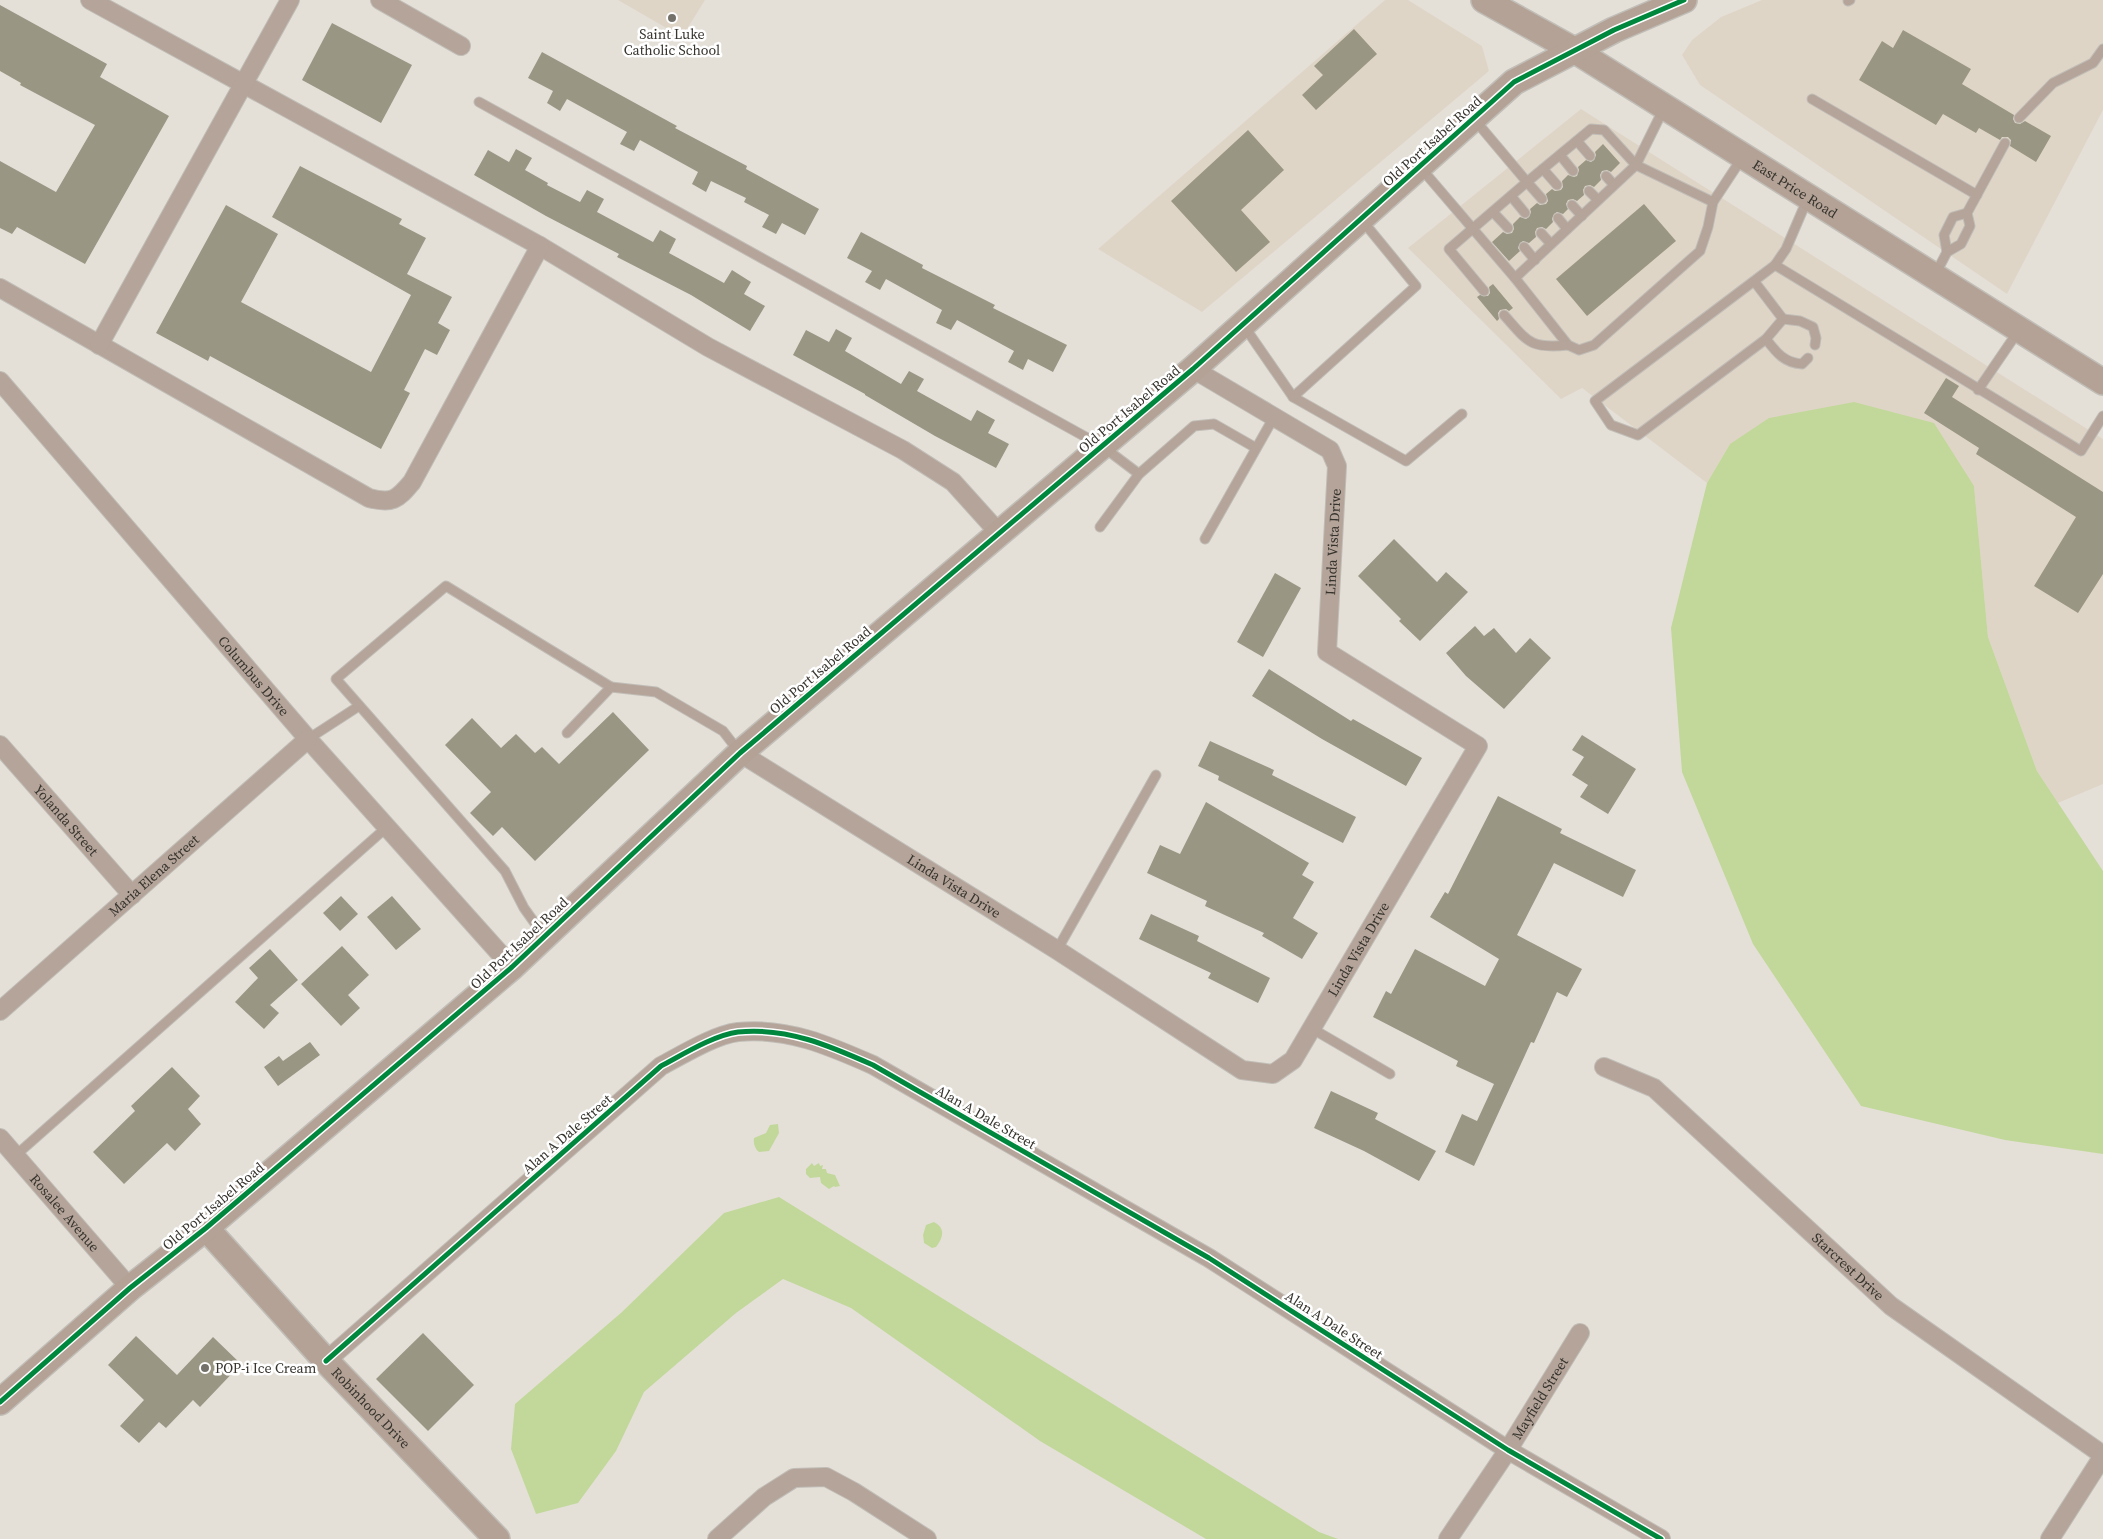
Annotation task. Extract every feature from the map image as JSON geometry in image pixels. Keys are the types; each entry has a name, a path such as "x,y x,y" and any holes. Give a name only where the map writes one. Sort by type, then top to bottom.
{"street":[{"path":"90,0 244,86 540,246 708,347 903,450 953,482 999,533"},
{"path":"99,345 290,0"},
{"path":"380,0 461,46"},
{"name":"East Price Road","path":"1484,0 1574,50 2103,382"},
{"name":"Old Port Isabel Road","path":"0,1402 130,1288 206,1228 512,968 740,753 1193,369 1514,82 1614,30 1684,0"},
{"path":"0,288 369,498 384,502 392,501 401,495 412,482 540,246"},
{"name":"Linda Vista Drive","path":"740,753 1057,950 1242,1070 1274,1074 1293,1060 1478,746 1328,652 1336,466 1330,450 1193,369"},
{"name":"Columbus Drive","path":"0,381 308,739 512,968"},
{"name":"Maria Elena Street","path":"0,1011 308,739"},
{"name":"Yolanda Street","path":"0,745 132,895"},
{"name":"Alan A Dale Street","path":"326,1361 661,1066 700,1045 737,1032 783,1033 826,1044 873,1065 1192,1248 1508,1450 1661,1539"},
{"name":"Starcrest Drive","path":"1604,1067 1654,1088 1891,1306 2103,1455"},
{"name":"Rosalee Avenue","path":"0,1138 130,1288"},
{"name":"Robinhood Drive","path":"206,1228 326,1361 498,1539"},
{"name":"Mayfield Street","path":"1448,1539 1508,1450 1580,1333"},
{"path":"2050,1539 2103,1455"},
{"path":"717,1539 764,1497 794,1478 826,1477 854,1492 928,1539"}],"lane":[{"path":"2019,118 2052,83 2093,63 2103,49"},
{"path":"1812,100 1977,195"},
{"path":"479,102 1102,446 1139,474"},
{"path":"1515,278 1636,165 1664,107"},
{"path":"1474,119 1542,199"},
{"path":"1484,291 1449,249 1591,129 1604,130 1636,165 1713,202"},
{"path":"1577,141 1590,156"},
{"path":"1935,275 1947,252 1961,244 1970,226 1967,213 2005,143"},
{"path":"1560,155 1573,171"},
{"path":"1419,167 1515,278 1568,345 1579,350 1594,345 1700,252 1713,202 1743,156"},
{"path":"1543,169 1557,186"},
{"path":"1606,176 1614,185"},
{"path":"1588,191 1598,200"},
{"path":"1511,196 1525,213"},
{"path":"1783,319 1766,339 1638,435 1611,425 1595,401 1775,265 1786,249 1808,197"},
{"path":"1572,205 1582,216"},
{"path":"1493,212 1508,228"},
{"path":"1947,252 1944,235 1953,217 1967,213"},
{"path":"1558,218 1567,229"},
{"path":"1293,397 1416,286 1361,219"},
{"path":"1541,233 1551,244"},
{"path":"1524,247 1535,260"},
{"path":"1775,265 2081,451 2103,416"},
{"path":"1754,281 1783,319 1800,321 1813,327 1816,338 1815,345"},
{"path":"1504,316 1528,342 1552,346 1568,345"},
{"path":"1243,325 1293,397 1406,461 1462,414"},
{"path":"1978,390 2020,329"},
{"path":"1766,339 1778,355 1791,363 1802,364 1808,358"},
{"path":"1205,539 1274,416"},
{"path":"1100,528 1139,474 1194,426 1214,424 1256,448"},
{"path":"544,936 524,908 505,871 336,679 446,586 611,687 656,692 723,731 740,753"},
{"path":"567,733 611,687"},
{"path":"308,739 359,706"},
{"path":"1057,950 1156,775"},
{"path":"15,1156 387,827"},
{"path":"1311,1028 1390,1074"}],"shaded area":[{"name":"Saint Luke Catholic School","path":"618,0 705,0 682,37"},
{"path":"1385,0 1408,0 1482,46 1489,71 1202,312 1098,249"},
{"path":"1762,0 2103,0 2103,110 2007,294 1700,85 1682,55 1692,40 1721,17"},
{"path":"1581,109 2103,439 2103,784 2058,803 2037,771 1988,637 1974,486 1730,444 1707,483 1582,388 1561,399 1408,248"},
{"path":"1854,402 1934,423 1974,486 1988,637 2037,771 2103,871 2103,1154 2005,1140 1861,1106 1753,944 1682,772 1671,628 1707,483 1730,444 1769,418"},
{"path":"778,1124 779,1133 769,1151 759,1152 756,1149 754,1138 766,1133 770,1125"},
{"path":"812,1163 814,1166 819,1163 820,1166 823,1165 822,1169 826,1169 827,1173 835,1175 840,1186 834,1186 829,1189 821,1183 820,1177 810,1178 806,1174 806,1169"},
{"path":"779,1197 1319,1532 1338,1539 1206,1539 1040,1441 851,1308 783,1279 736,1313 644,1392 616,1451 578,1503 536,1514 511,1449 515,1404 622,1312 724,1213"},
{"path":"934,1222 942,1230 942,1237 936,1247 932,1248 924,1243 923,1235 926,1225"}],"building":[{"path":"0,5 107,64 100,77 169,116 85,264 17,227 12,234 0,228 0,161 56,192 95,125 20,85 21,83 0,71"},
{"path":"332,23 412,65 381,123 302,80"},
{"path":"1354,29 1377,54 1316,110 1302,95 1323,75 1314,66"},
{"path":"1903,30 1971,69 1962,84 2014,115 2015,123 2020,124 2025,121 2051,136 2036,162 2010,146 2011,140 2008,137 2002,137 2000,140 1979,128 1976,133 1943,114 1936,125 1859,80 1882,41 1893,48"},
{"path":"542,52 677,126 675,128 747,166 746,169 819,209 805,235 782,223 776,234 762,227 769,215 744,202 746,198 711,181 706,192 692,184 698,172 640,140 634,151 620,144 627,132 567,99 560,111 547,103 553,91 528,78"},
{"path":"1248,130 1284,170 1241,210 1270,242 1236,272 1171,201"},
{"path":"1603,144 1620,163 1611,172 1607,170 1602,171 1600,175 1601,180 1594,187 1590,185 1585,186 1583,190 1584,195 1577,201 1573,199 1568,200 1566,204 1568,209 1563,214 1557,212 1554,214 1553,222 1546,229 1542,227 1537,228 1535,232 1536,237 1529,243 1523,241 1520,243 1518,248 1520,251 1509,261 1492,242 1503,232 1507,234 1512,233 1514,229 1513,224 1520,217 1526,219 1529,217 1530,209 1537,203 1540,205 1546,204 1548,201 1546,194 1552,189 1555,191 1561,190 1563,187 1562,181 1568,175 1577,176 1578,167 1586,160 1591,162 1594,160 1595,152"},
{"path":"516,149 532,158 525,170 548,183 547,185 580,202 587,190 604,199 597,212 653,242 660,230 676,239 669,253 724,283 732,270 751,282 744,294 765,306 750,331 691,295 617,257 619,254 546,216 474,175 488,150 509,162"},
{"path":"300,166 402,219 399,224 426,238 407,274 452,297 438,323 450,330 437,355 425,349 404,390 410,393 381,449 210,356 208,361 156,333 226,205 278,234 241,302 371,372 411,295 272,217"},
{"path":"1644,204 1676,241 1587,316 1556,279"},
{"path":"861,232 923,265 922,268 995,305 993,308 1067,345 1053,372 1028,359 1023,370 1008,362 1014,351 957,320 951,330 936,323 942,310 886,279 880,290 865,282 872,271 847,258"},
{"path":"1493,284 1513,308 1509,311 1506,309 1500,310 1497,321 1477,297 1480,295 1488,296 1490,293 1489,287"},
{"path":"836,329 852,338 845,351 901,384 909,371 924,379 917,391 971,421 977,410 995,420 988,433 1009,444 996,468 935,436 865,394 793,355 806,330 829,342"},
{"path":"1946,378 1959,386 1952,397 2103,492 2103,574 2078,613 2034,586 2076,517 1976,454 1979,448 1924,413"},
{"path":"1394,539 1437,582 1446,572 1468,592 1420,641 1358,576"},
{"path":"1275,573 1301,588 1263,657 1237,642"},
{"path":"1475,626 1484,636 1494,628 1516,653 1530,638 1551,658 1504,709 1466,676 1446,653"},
{"path":"1269,669 1351,721 1353,719 1422,758 1406,786 1322,739 1252,696"},
{"path":"613,712 649,750 535,861 502,827 493,836 470,813 491,792 445,745 472,718 501,748 516,734 535,753 542,747 559,764"},
{"path":"1582,735 1636,769 1608,814 1580,797 1588,785 1572,775 1584,757 1572,750"},
{"path":"1210,741 1274,770 1272,775 1356,817 1343,843 1218,780 1219,776 1198,766"},
{"path":"1498,796 1562,829 1560,833 1636,870 1623,897 1554,863 1517,935 1582,969 1567,997 1557,992 1534,1043 1531,1042 1474,1166 1445,1152 1462,1114 1477,1121 1494,1084 1456,1066 1458,1061 1373,1017 1386,991 1391,994 1415,949 1485,986 1499,959 1430,917 1445,892 1448,894"},
{"path":"1206,802 1309,863 1302,875 1314,882 1293,918 1318,933 1302,959 1262,936 1264,933 1205,906 1207,901 1147,873 1160,845 1180,854"},
{"path":"341,896 358,914 340,931 323,913"},
{"path":"392,896 421,929 396,950 367,917"},
{"path":"1151,914 1199,936 1197,941 1270,978 1258,1003 1208,978 1211,973 1139,939"},
{"path":"342,946 369,975 348,995 360,1008 341,1026 301,984"},
{"path":"270,949 298,980 270,1005 279,1013 264,1029 235,1002 258,978 249,968"},
{"path":"310,1042 320,1055 278,1086 264,1067 279,1056 283,1061"},
{"path":"172,1067 200,1096 188,1109 201,1124 175,1151 167,1143 124,1184 93,1152 135,1111 131,1106"},
{"path":"1331,1091 1378,1113 1375,1119 1436,1151 1419,1181 1364,1151 1314,1128"},
{"path":"423,1333 474,1385 428,1431 376,1379"},
{"path":"136,1336 177,1375 213,1337 241,1364 200,1407 193,1400 166,1428 159,1422 139,1443 120,1426 144,1400 108,1365"}],"cycle path":[{"path":"0,1402 130,1288 206,1228 512,967 740,753 1193,369 1514,82 1614,30 1684,0"},
{"path":"326,1361 661,1066 719,1037 738,1032 774,1032 824,1045 873,1065 1209,1258 1508,1450 1661,1539"}],"place":[{"name":"Saint Luke Catholic School","path":"672,18"},
{"name":"POP-i Ice Cream","path":"205,1368"}]}
